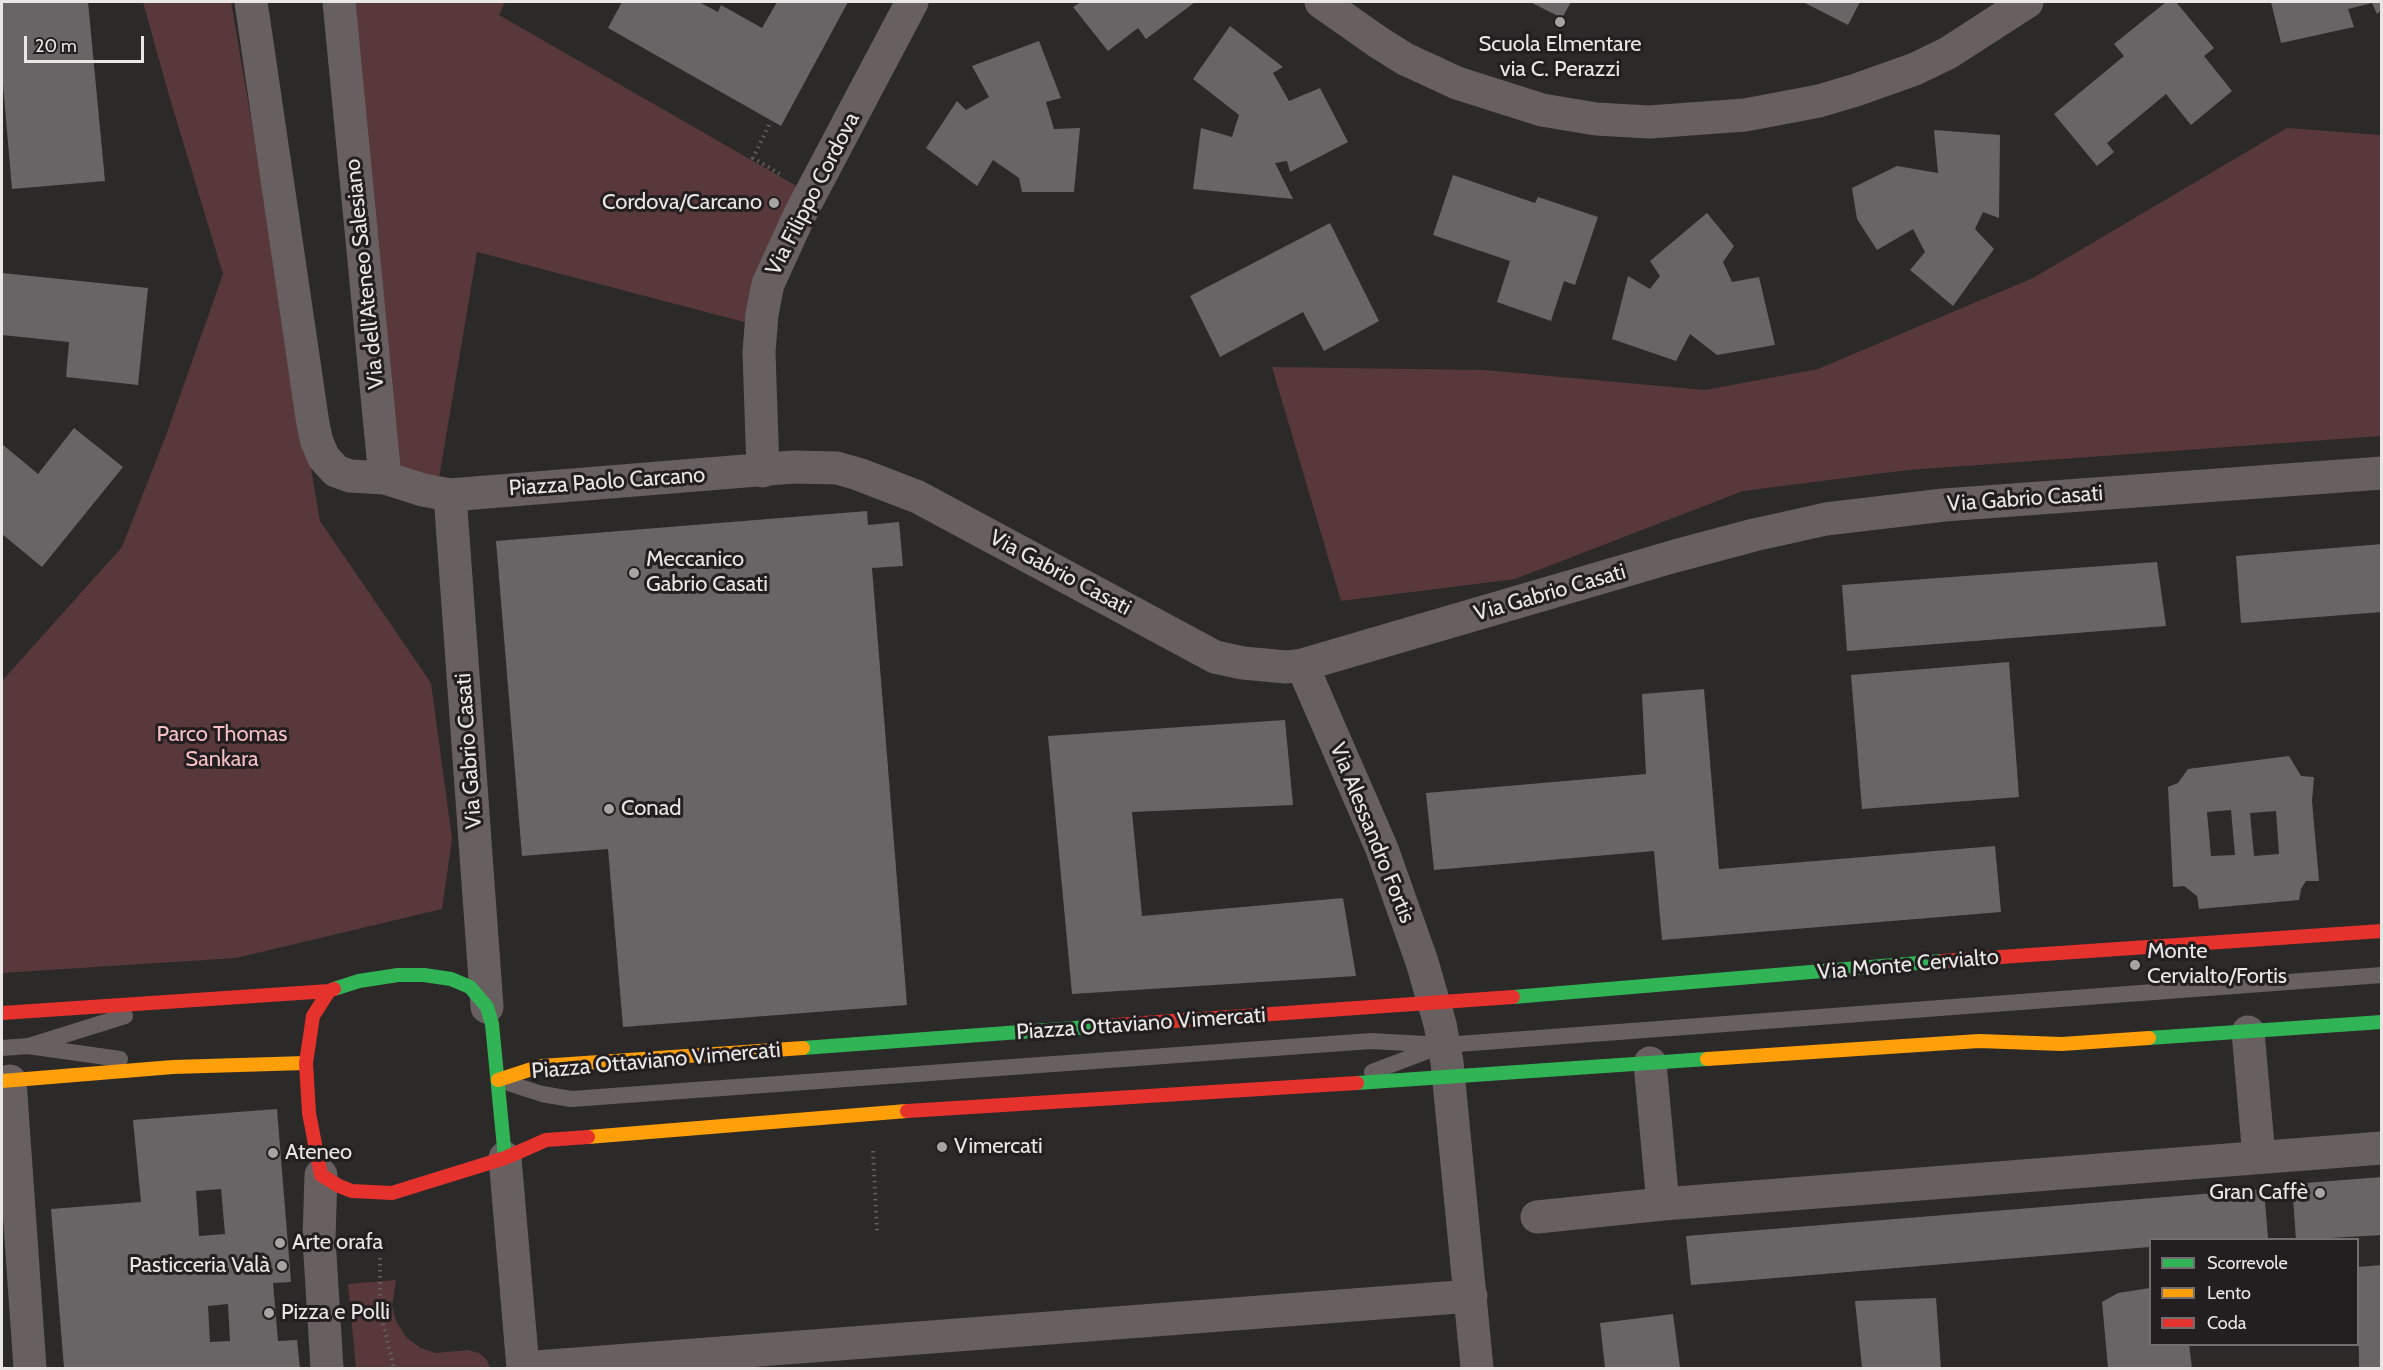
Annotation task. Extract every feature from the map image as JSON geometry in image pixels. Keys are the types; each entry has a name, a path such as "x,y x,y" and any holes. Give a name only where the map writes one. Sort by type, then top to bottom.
{"street":[{"path":"251,2 317,442 324,458 336,471 350,476 385,478 423,490 450,495"},
{"name":"Via dell'Ateneo Salesiano","path":"339,2 385,478"},
{"name":"Via Filippo Cordova","path":"763,471 759,352 762,314 768,284 800,214 912,2"},
{"path":"1321,2 1405,59 1457,83 1542,110 1596,119 1649,122 1745,115 1819,101 1856,90 1915,69 1948,53 2027,2"},
{"name":"Via Gabrio Casati","path":"763,471 817,466 837,468 918,497 1208,654 1266,666 1302,665 1675,556 1826,519 1944,505 2382,472"},
{"name":"Piazza Paolo Carcano","path":"450,495 633,479 763,471"},
{"name":"Via Gabrio Casati","path":"450,495 487,1007"},
{"name":"Via Alessandro Fortis","path":"1302,665 1382,849 1435,1003"},
{"name":"Via Monte Cervialto","path":"1435,1003 1983,958 2382,931"},
{"path":"2,1013 329,991 374,978 424,975 461,982 470,987 487,1007 495,1039 523,1368 1471,1296"},
{"path":"327,1368 319,1239 321,1175 312,1136 306,1063 313,1016 329,991"},
{"path":"1435,1003 1449,1077 1477,1368"},
{"name":"Piazza Ottaviano Vimercati","path":"498,1080 541,1066 1435,1003"},
{"path":"321,1175 352,1191 392,1193 505,1158 546,1140 870,1114 1979,1041 2062,1044 2382,1022"},
{"path":"2248,1032 2259,1157"},
{"path":"30,1368 6,1081 173,1067 306,1063"},
{"path":"1650,1063 1663,1204"},
{"path":"1537,1216 1663,1204 2382,1148"}],"lane":[{"name":"Via Monte Cervialto","path":"1444,1045 2382,975"},
{"path":"28,1046 169,1002"},
{"name":"Piazza Ottaviano Vimercati","path":"498,1080 542,1094 571,1099 1371,1041 1444,1045"},
{"path":"1343,1083 1444,1045"},
{"path":"2,1048 28,1046 173,1067"}],"path":[{"path":"769,125 753,158 782,175"},
{"path":"870,1114 877,1231"},
{"path":"380,1258 380,1311 394,1368"}],"green space":[{"name":"Parco Thomas Sankara","path":"143,2 231,2 320,521 431,683 452,839 442,909 236,958 2,973 2,681 122,547 165,438 223,274"},
{"path":"349,2 505,2 499,15 800,188 748,323 477,252 438,484 394,473"},
{"path":"2287,128 2381,135 2381,436 1908,470 1743,491 1515,579 1341,601 1272,367 1484,370 1705,390 1818,369 2033,278"},
{"path":"396,1280 392,1306 396,1321 407,1338 421,1348 436,1353 468,1350 479,1353 487,1360 490,1368 356,1368 348,1284"}],"building":[{"path":"2,2 88,2 105,181 12,189 2,73"},
{"path":"622,2 699,2 718,12 721,5 762,28 777,2 848,2 781,126 608,28"},
{"path":"1081,2 1195,2 1146,39 1138,28 1108,51 1073,7"},
{"path":"1530,2 1571,2 1562,18"},
{"path":"1803,2 1860,2 1848,25"},
{"path":"2166,2 2176,2 2214,48 2204,56 2232,91 2191,125 2166,94 2107,143 2114,152 2097,166 2054,114 2124,56 2114,44"},
{"path":"2271,2 2382,2 2382,9 2377,14 2372,3 2348,9 2354,27 2281,43"},
{"path":"1230,26 1283,67 1273,73 1289,101 1320,88 1348,142 1290,172 1287,161 1275,163 1293,199 1193,189 1201,128 1232,137 1239,115 1193,79"},
{"path":"1039,41 1061,98 1046,102 1054,129 1080,128 1074,192 1022,192 1019,178 993,160 977,186 926,148 957,101 966,110 989,97 972,66"},
{"path":"1934,130 2000,135 1999,218 1983,212 1975,229 1994,249 1953,306 1910,270 1925,252 1913,229 1877,250 1857,219 1852,188 1897,166 1938,173"},
{"path":"1453,175 1535,203 1538,197 1598,217 1575,285 1564,281 1551,321 1497,302 1510,261 1433,235"},
{"path":"1707,213 1734,246 1723,262 1732,282 1759,277 1775,345 1717,355 1690,334 1676,361 1612,339 1628,276 1650,289 1660,276 1650,261"},
{"path":"1330,223 1379,321 1324,351 1303,312 1220,357 1190,296"},
{"path":"2,273 148,288 138,385 66,377 69,342 2,335"},
{"path":"74,428 123,467 42,567 2,534 2,444 38,474"},
{"path":"867,511 868,525 899,522 903,566 872,568 907,1005 623,1027 608,849 522,856 496,541"},
{"path":"2382,544 2382,612 2241,623 2236,556"},
{"path":"2157,562 2166,626 1847,651 1842,585"},
{"path":"2009,662 2019,797 1862,809 1851,675"},
{"path":"1704,689 1719,869 1995,846 2001,912 1662,940 1654,851 1434,870 1426,793 1646,774 1642,694"},
{"path":"1285,720 1293,805 1132,812 1142,916 1343,898 1356,976 1072,994 1048,736"},
{"path":"2289,756 2301,776 2314,777 2312,801 2319,881 2306,881 2301,889 2299,900 2199,909 2197,896 2184,886 2173,887 2168,787 2178,783 2188,769","holes":["2231,810 2235,855 2211,856 2207,812","2276,811 2279,854 2254,856 2250,813"]},
{"path":"277,1109 291,1282 273,1283 278,1341 297,1340 300,1368 64,1368 51,1209 141,1202 133,1120","holes":["221,1189 225,1234 199,1236 196,1191","228,1304 230,1341 210,1342 208,1306"]},
{"path":"2382,1177 2382,1235 2296,1238 2292,1184"},
{"path":"2264,1189 2268,1238 2149,1238 2149,1247 1691,1285 1686,1236"},
{"path":"2382,1265 2382,1368 2359,1368 2359,1267"},
{"path":"2149,1288 2149,1346 2189,1346 2192,1368 2108,1368 2102,1302 2118,1293"},
{"path":"1936,1298 1941,1368 1862,1368 1855,1301"},
{"path":"1673,1314 1680,1368 1605,1368 1600,1323"}],"traffic: fast":[{"path":"1513,997 1942,961"},
{"path":"334,989 359,981 398,975 424,975 451,979 470,987 487,1007 492,1024 505,1158"},
{"path":"2149,1038 2382,1022"},
{"path":"803,1048 1102,1026"},
{"path":"1357,1083 1707,1059"}],"traffic: slow":[{"path":"1707,1059 1979,1041 2062,1044 2149,1038"},
{"path":"498,1080 541,1066 803,1048"},
{"path":"2,1081 173,1067 306,1063"},
{"path":"588,1137 907,1111"}],"traffic: jam":[{"path":"1942,961 2382,931"},
{"path":"334,989 329,991 313,1016 306,1063 309,1113 321,1175 339,1186 352,1191 392,1193 505,1158 546,1140 588,1137"},
{"path":"2,1013 329,991"},
{"path":"1102,1026 1513,997"},
{"path":"907,1111 1357,1083"}],"place":[{"name":"Scuola Elmentare via C. Perazzi","path":"1560,22"},
{"name":"Cordova/Carcano","path":"774,203"},
{"name":"Meccanico Gabrio Casati","path":"634,573"},
{"name":"Conad","path":"609,809"},
{"name":"Monte Cervialto/Fortis","path":"2135,965"},
{"name":"Vimercati","path":"942,1147"},
{"name":"Ateneo","path":"273,1153"},
{"name":"Gran Caffè","path":"2320,1193"},
{"name":"Arte orafa","path":"280,1243"},
{"name":"Pasticceria Valà","path":"282,1266"},
{"name":"Pizza e Polli","path":"269,1313"}]}
